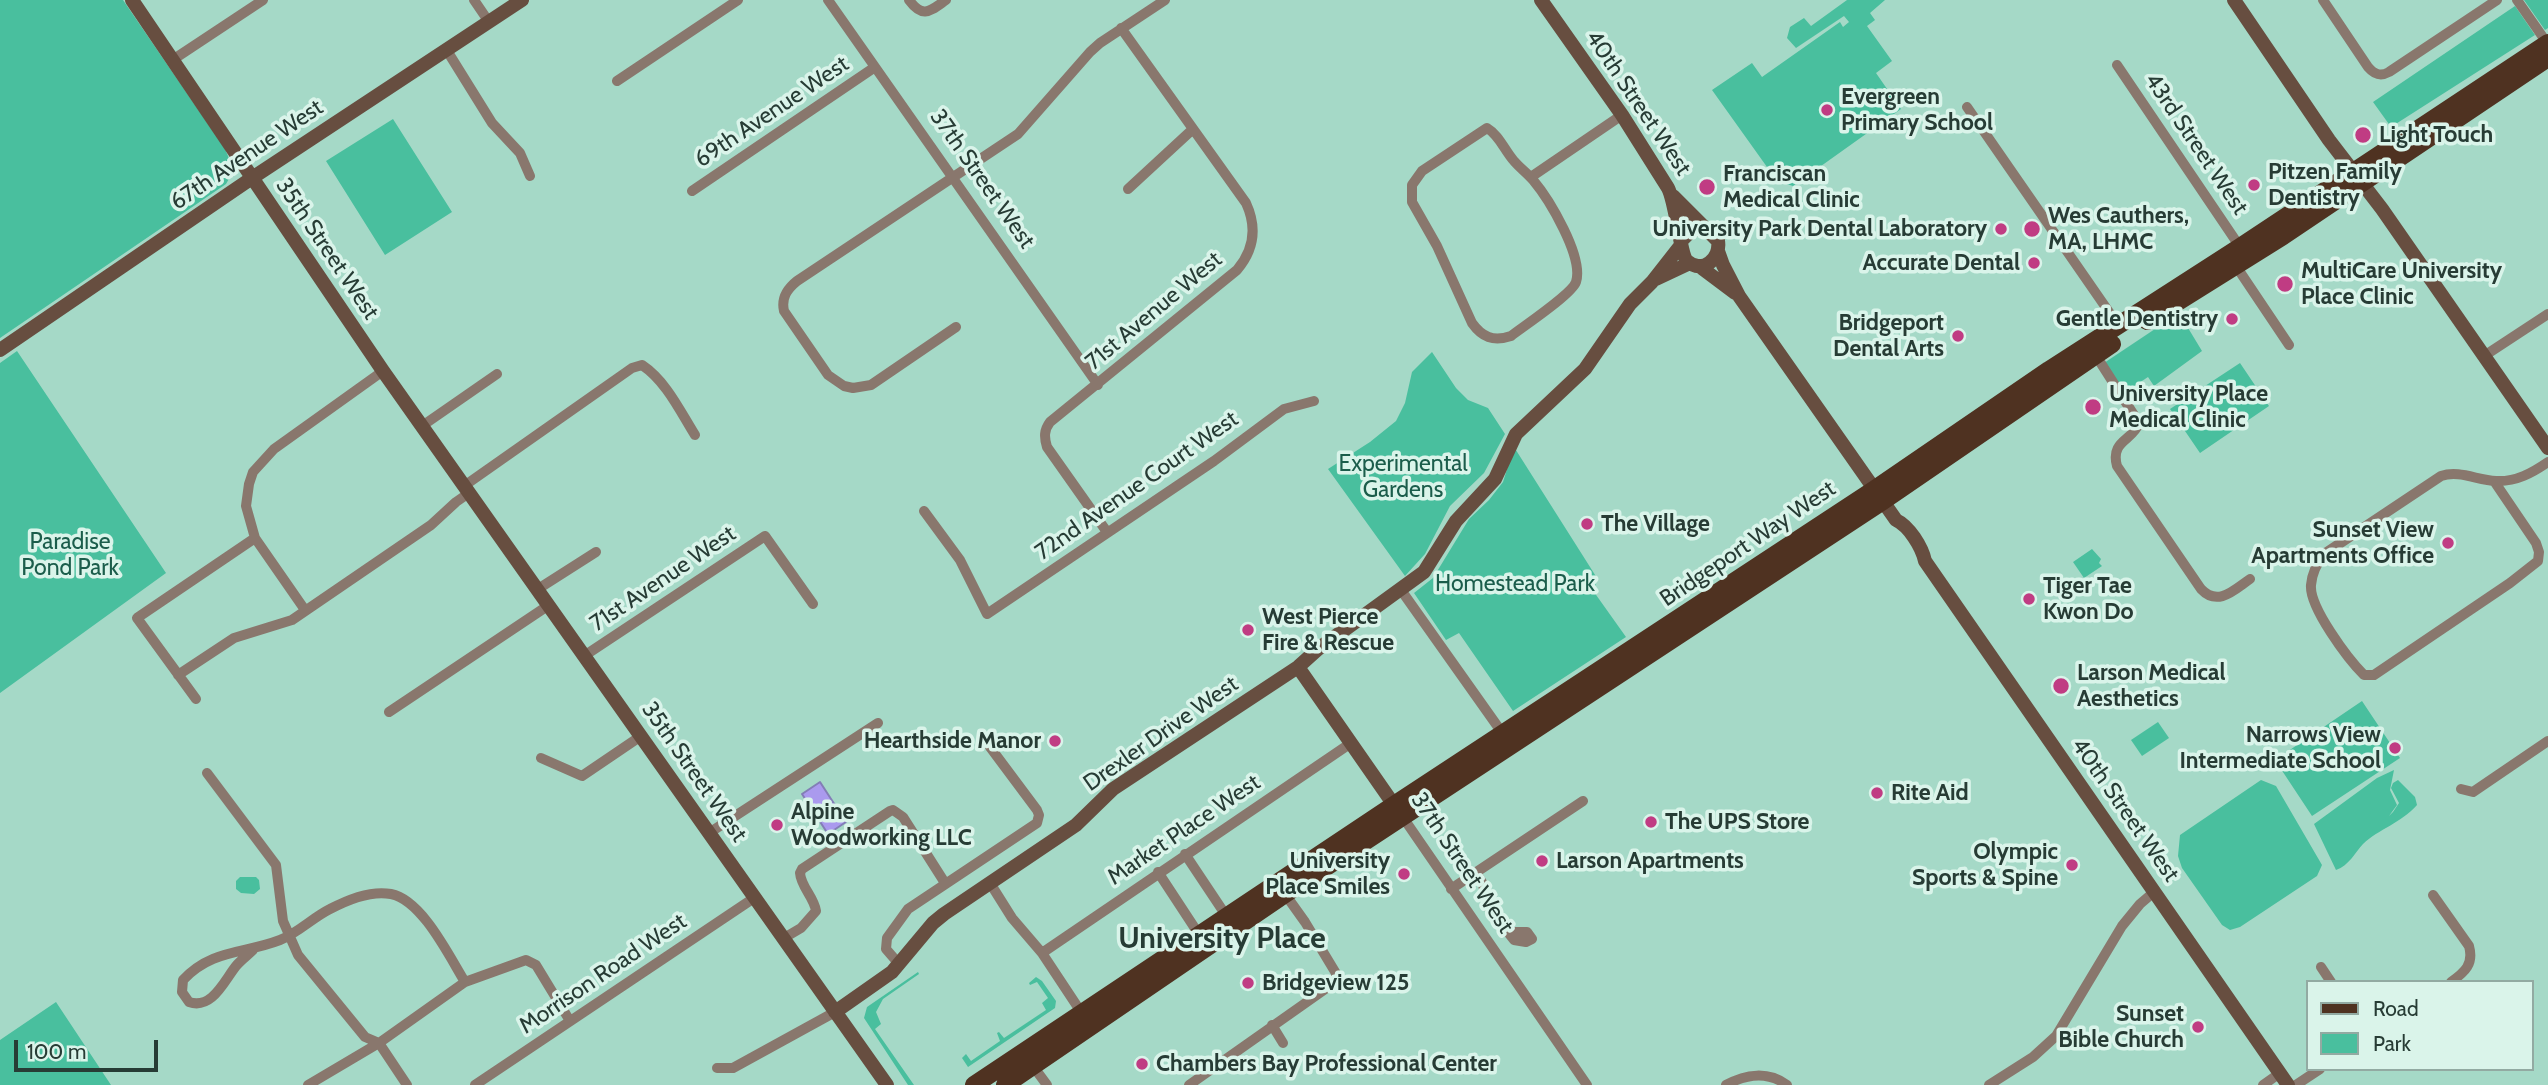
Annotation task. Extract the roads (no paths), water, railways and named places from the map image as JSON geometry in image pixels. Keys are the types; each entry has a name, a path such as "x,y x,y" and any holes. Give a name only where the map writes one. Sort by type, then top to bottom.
{"main road":[{"name":"Bridgeport Way West","path":"1004,1085 1033,1066 1086,1020 1227,917 1399,811 1879,495 2235,266 2548,43"},
{"name":"Bridgeport Way West","path":"974,1085 1086,1020 1285,894 1503,734 1879,495 2118,325 2548,58"}],"street":[{"name":"35th Street West","path":"132,0 383,371 887,1085"},
{"path":"174,59 262,0"},
{"path":"474,0 489,22"},
{"name":"67th Avenue West","path":"0,350 252,178 522,0"},
{"path":"617,81 738,0"},
{"name":"37th Street West","path":"828,0 1098,385"},
{"path":"909,0 915,8 923,12 930,11 946,0"},
{"path":"956,327 871,385 853,388 844,386 828,375 784,311 783,305 786,291 796,281 1018,134 1090,52 1165,0"},
{"name":"40th Street West","path":"1541,0 1622,115 1673,196 1706,229"},
{"path":"2234,0 2548,447"},
{"path":"2323,0 2364,62 2378,74 2389,72 2497,0"},
{"path":"2517,0 2548,43"},
{"path":"1121,28 1193,129 1128,189"},
{"path":"446,49 492,122 520,153 530,176"},
{"name":"43rd Street West","path":"2117,65 2240,247"},
{"name":"69th Avenue West","path":"692,191 874,67"},
{"path":"1967,107 2118,325"},
{"path":"1531,177 1622,115"},
{"path":"1487,128 1493,132 1512,160 1531,177 1570,243 1576,262 1576,283 1568,294 1511,337 1493,339 1479,334 1472,323 1440,254 1415,209 1411,194 1412,185 1422,171 1487,128"},
{"name":"71st Avenue West","path":"1107,532 1047,447 1046,428 1237,270 1250,248 1253,228 1249,210 1193,129"},
{"name":"40th Street West","path":"1673,196 1682,243"},
{"path":"1706,229 1717,241 1718,251 1709,263 1694,264 1683,255 1682,243 1692,230 1706,229"},
{"name":"Drexler Drive West","path":"835,1013 899,964 933,923 1076,825 1113,789 1298,667 1321,646 1424,572 1467,506 1495,479 1516,434 1585,369 1623,313 1652,282 1682,243"},
{"name":"40th Street West","path":"1718,251 1739,296 1896,520 1902,523 1923,552 1924,561 2284,1079"},
{"name":"40th Street West","path":"1694,264 1739,296"},
{"name":"Drexler Drive West","path":"1652,282 1694,264"},
{"path":"2235,266 2289,345"},
{"path":"2484,356 2548,314"},
{"path":"2095,355 2139,423 2137,429 2118,447 2115,458 2117,466 2201,589 2212,597 2221,598 2250,579"},
{"path":"178,675 234,638 292,620 431,524 467,490 632,368 642,365 652,371 695,435"},
{"path":"305,610 256,538 246,506 253,472 274,450 383,371"},
{"path":"422,426 497,374"},
{"name":"72nd Avenue Court West","path":"924,511 960,560 987,614 1214,461 1284,408 1314,401"},
{"path":"2494,481 2537,546 2539,555 2536,563 2374,675 2364,675 2314,601 2311,583 2321,558 2441,476 2454,473 2494,481 2519,478 2548,462"},
{"name":"71st Avenue West","path":"584,656 765,536 813,604"},
{"path":"196,699 137,618 256,538"},
{"path":"538,589 596,552"},
{"path":"1401,590 1503,734"},
{"path":"389,712 549,605"},
{"name":"37th Street West","path":"1298,667 1587,1085"},
{"path":"709,833 878,723"},
{"path":"541,758 582,776 641,736"},
{"path":"2461,789 2473,792 2548,741"},
{"name":"Market Place West","path":"1042,953 1351,743"},
{"path":"899,964 886,949 887,938 908,909 1037,823 1039,815 990,747"},
{"path":"207,773 256,834 276,865 283,921 298,955 365,1037 379,1043 407,1085"},
{"path":"1451,889 1583,801"},
{"path":"784,938 801,928 816,911 814,902 802,882 800,873 803,869 893,810 898,812 910,828 945,883"},
{"path":"1013,838 1027,858"},
{"path":"1185,854 1227,917"},
{"path":"1158,872 1200,936"},
{"path":"1476,873 1483,884 1487,906 1508,932"},
{"path":"989,883 1012,918 1042,953 1086,1020"},
{"path":"1989,1085 2033,1057 2056,1036 2122,926 2154,891"},
{"path":"253,950 239,963 215,995 199,1004 189,1002 182,992 183,980 212,957 253,950 289,937 327,911 356,898 377,893 401,898 422,915 465,982"},
{"path":"1189,1085 1331,985 1337,975 1285,894"},
{"path":"2434,895 2469,946 2471,954 2470,964 2454,980"},
{"name":"Morrison Road West","path":"475,1085 754,898"},
{"path":"308,1085 379,1043 465,982 519,961 531,961 536,965 570,1021"},
{"path":"2321,967 2330,980"},
{"path":"718,1068 733,1069 835,1013"},
{"path":"1272,1025 1283,1043"},
{"path":"1033,1066 1046,1085"},
{"path":"2296,1085 2317,1071"},
{"path":"1726,1085 1740,1078 1762,1075 1772,1076 1787,1085"},
{"path":"2263,1085 2284,1079"}],"place":[{"name":"Evergreen Primary School","path":"1827,110"},
{"name":"Light Touch","path":"2363,135"},
{"name":"Pitzen Family Dentistry","path":"2254,185"},
{"name":"Franciscan Medical Clinic","path":"1707,187"},
{"name":"University Park Dental Laboratory","path":"2001,229"},
{"name":"Wes Cauthers, MA, LHMC","path":"2032,229"},
{"name":"Accurate Dental","path":"2034,263"},
{"name":"MultiCare University Place Clinic","path":"2285,284"},
{"name":"Gentle Dentistry","path":"2232,319"},
{"name":"Bridgeport Dental Arts","path":"1958,336"},
{"name":"University Place Medical Clinic","path":"2093,407"},
{"name":"The Village","path":"1587,524"},
{"name":"Sunset View Apartments Office","path":"2448,543"},
{"name":"Tiger Tae Kwon Do","path":"2029,599"},
{"name":"West Pierce Fire & Rescue","path":"1248,630"},
{"name":"Larson Medical Aesthetics","path":"2061,686"},
{"name":"Hearthside Manor","path":"1055,741"},
{"name":"Narrows View Intermediate School","path":"2395,748"},
{"name":"Rite Aid","path":"1877,793"},
{"name":"The UPS Store","path":"1651,822"},
{"name":"Alpine Woodworking LLC","path":"777,825"},
{"name":"Larson Apartments","path":"1542,861"},
{"name":"Olympic Sports & Spine","path":"2072,865"},
{"name":"University Place Smiles","path":"1404,874"},
{"name":"Bridgeview 125","path":"1248,983"},
{"name":"Sunset Bible Church","path":"2198,1027"},
{"name":"Chambers Bay Professional Center","path":"1142,1064"}],"district":[{"name":"University Place","path":"1222,939"}],"park label":[{"name":"Experimental Gardens","path":"1403,477"},
{"name":"Paradise Pond Park","path":"70,555"},
{"name":"Homestead Park","path":"1515,584"}]}
